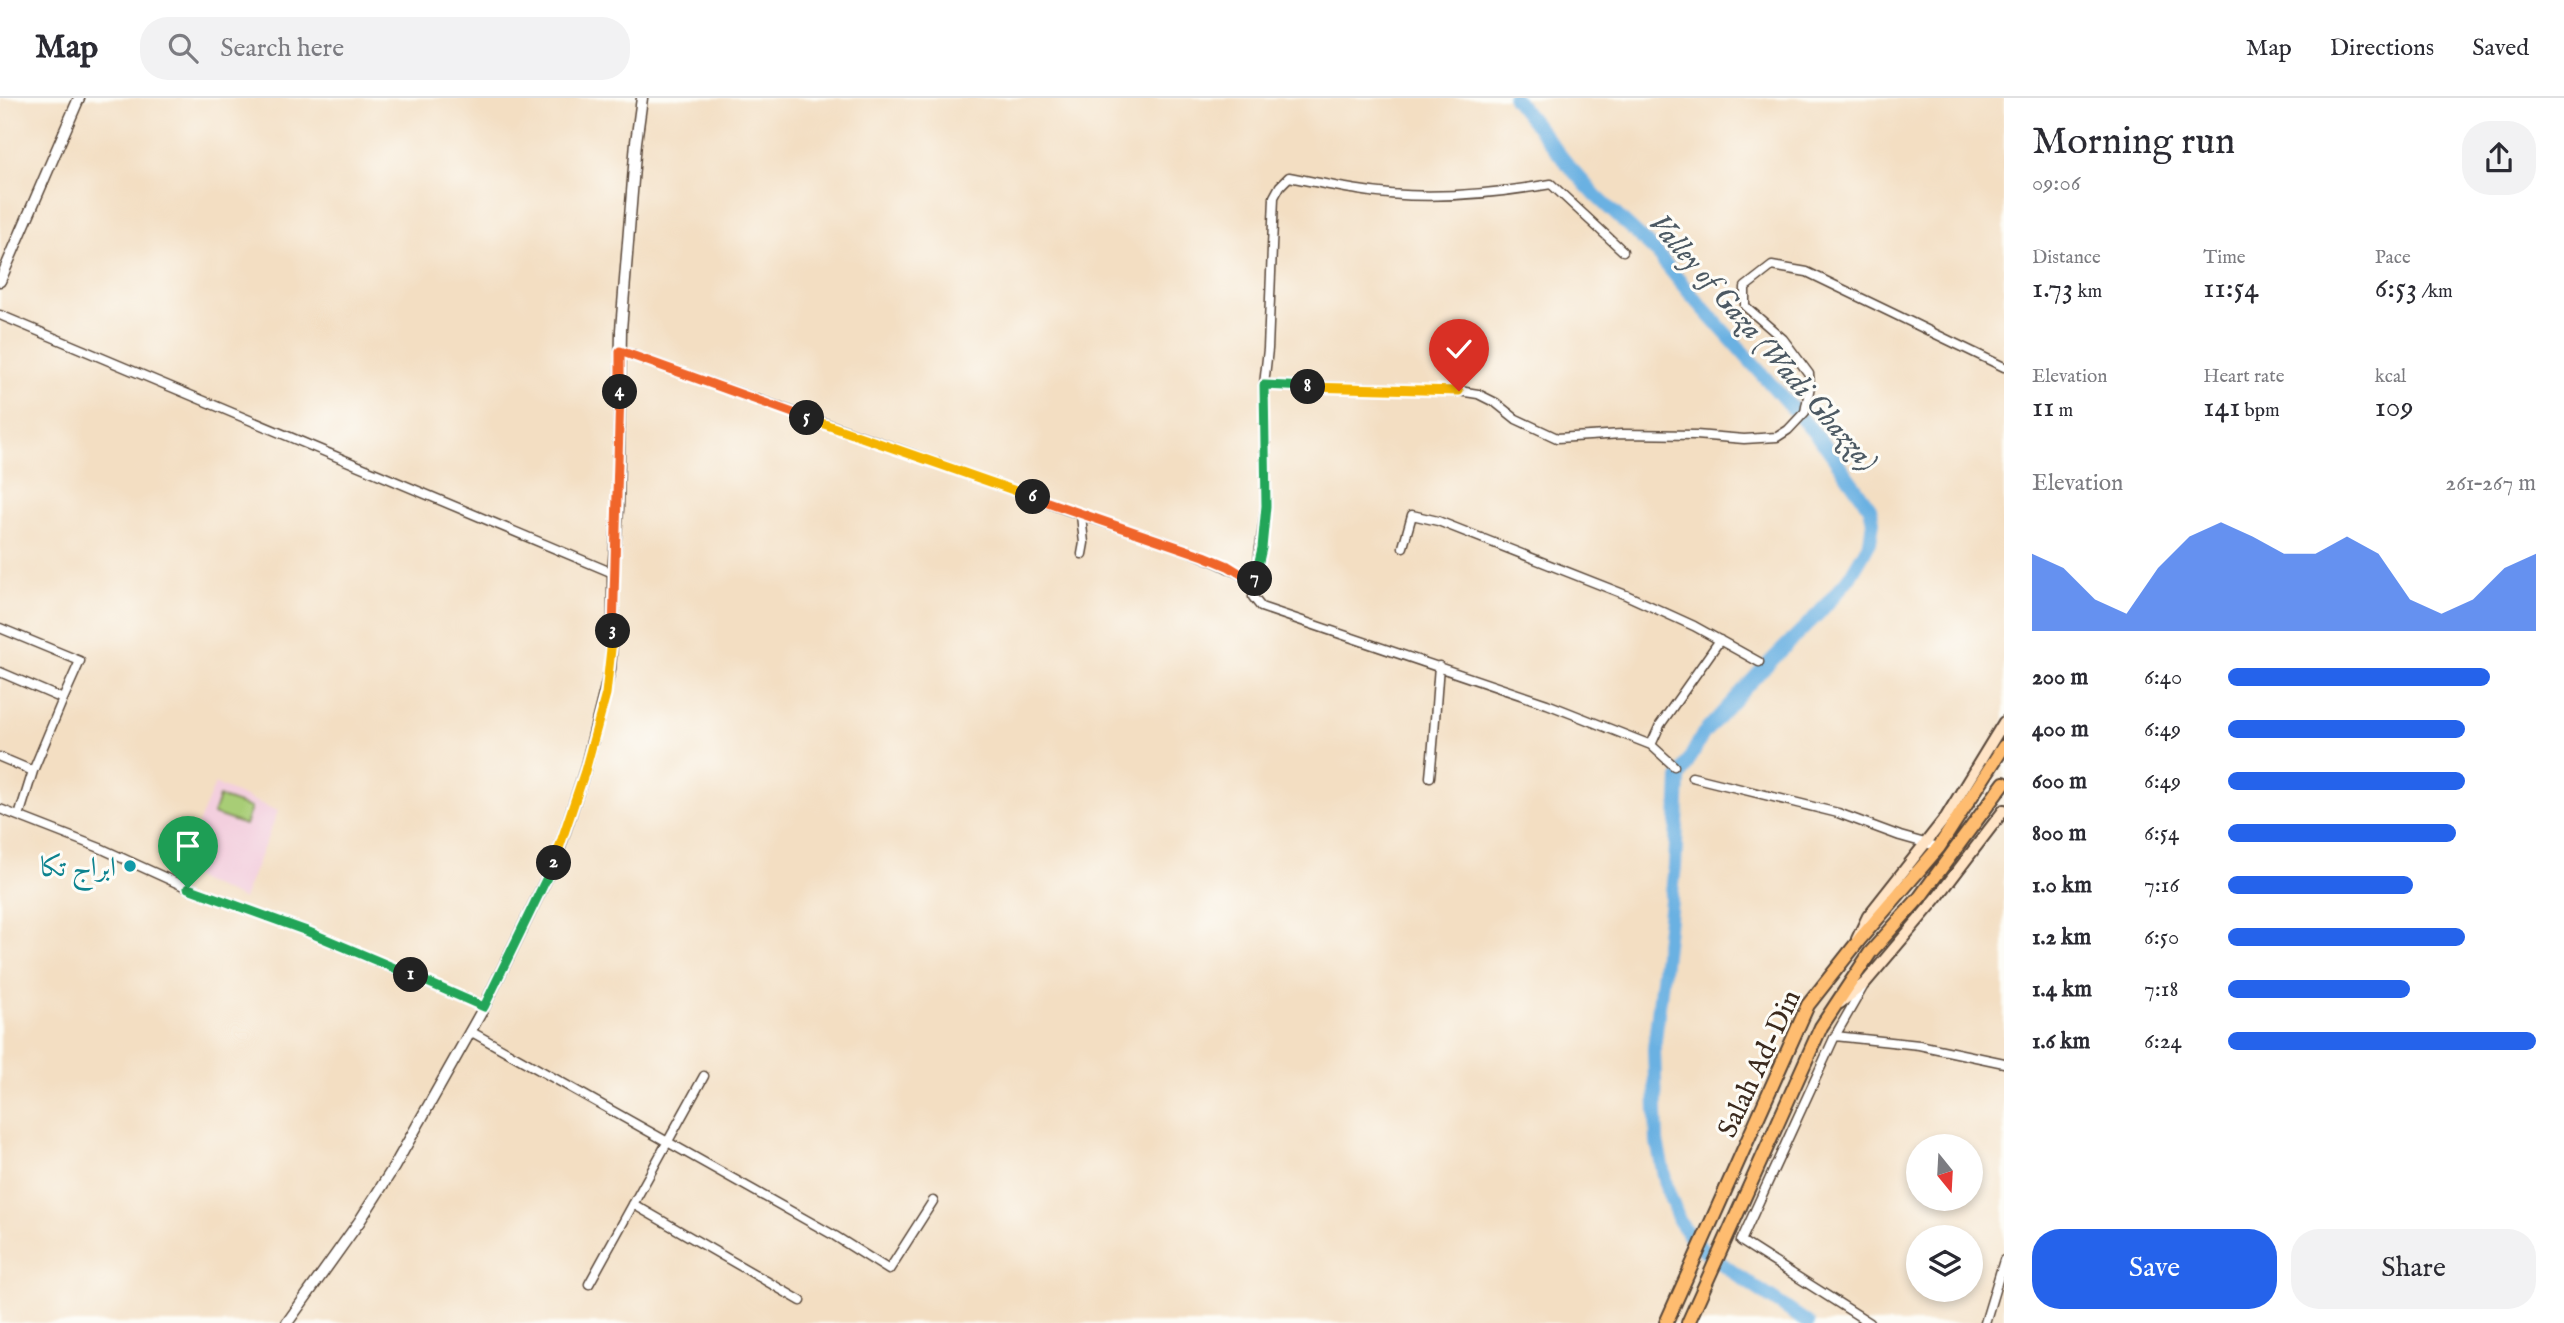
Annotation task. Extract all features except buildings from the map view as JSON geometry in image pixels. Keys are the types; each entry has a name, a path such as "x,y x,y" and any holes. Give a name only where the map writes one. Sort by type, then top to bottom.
{"highway":[{"name":"Salah Ad-Din","path":"1666,1323 1808,1005 1939,846 2004,746"},
{"name":"Salah Ad-Din","path":"1688,1323 1821,1027 1870,953 1962,844 2004,783"}],"main road":[{"path":"1854,947 1868,916 1966,787 2004,722"},
{"path":"1835,1007 1865,983 1936,899 2004,810"}],"street":[{"path":"0,282 79,98"},
{"path":"287,1323 359,1222 394,1167 484,1007 556,859 585,771 610,670 618,509 620,351 636,142 642,98"},
{"path":"1623,251 1551,184 1483,194 1402,194 1359,191 1289,177 1274,197 1264,385 1266,506 1253,597 1261,607 1547,704 1651,745 1674,766"},
{"path":"1264,385 1468,393 1496,403 1517,419 1557,438 1622,434 1744,439 1777,437 1788,430 1805,412 1810,386 1809,374 1783,339 1745,305 1745,287 1772,266 1807,272 2004,368"},
{"path":"0,315 613,573"},
{"path":"620,351 1204,556 1228,566 1254,582"},
{"path":"1080,514 1083,554"},
{"path":"1403,547 1412,515 1438,521 1626,595 1720,640 1759,663"},
{"path":"0,628 80,661 33,771 19,816"},
{"path":"1651,745 1660,725 1720,640"},
{"path":"1430,776 1436,734 1439,666"},
{"path":"0,672 63,699"},
{"path":"0,757 33,771"},
{"path":"1692,777 1838,813 1939,846"},
{"path":"0,808 100,848 188,888 304,930 484,1007"},
{"path":"1865,983 1835,1036 1741,1241 1870,1323"},
{"path":"470,1031 835,1236 889,1270 933,1201"},
{"path":"1835,1036 1919,1045 2004,1063"},
{"path":"589,1284 704,1076"},
{"path":"633,1204 801,1301"},
{"path":"1985,1323 2004,1259"}],"shaded area":[{"path":"215,784 278,811 243,899 181,872 180,867"}],"green space":[{"path":"219,797 251,808 245,825 213,814"}],"waterway":[{"name":"Valley of Gaza (Wadi Ghazza)","path":"1514,98 1568,165 1596,196 1655,251 1825,445 1870,508 1873,521 1870,542 1849,578 1703,734 1679,779 1675,866 1654,1049 1657,1142 1667,1189 1680,1223 1694,1242 1734,1273 1808,1323"}],"place":[{"name":"ابراج تكا","path":"130,866"}],"route":[{"path":"188,888 304,930 484,1007 556,859 585,771 606,694 613,625 613,573 618,509 620,351 1204,556 1228,566 1254,582 1262,548 1266,506 1264,385 1459,391"}]}
